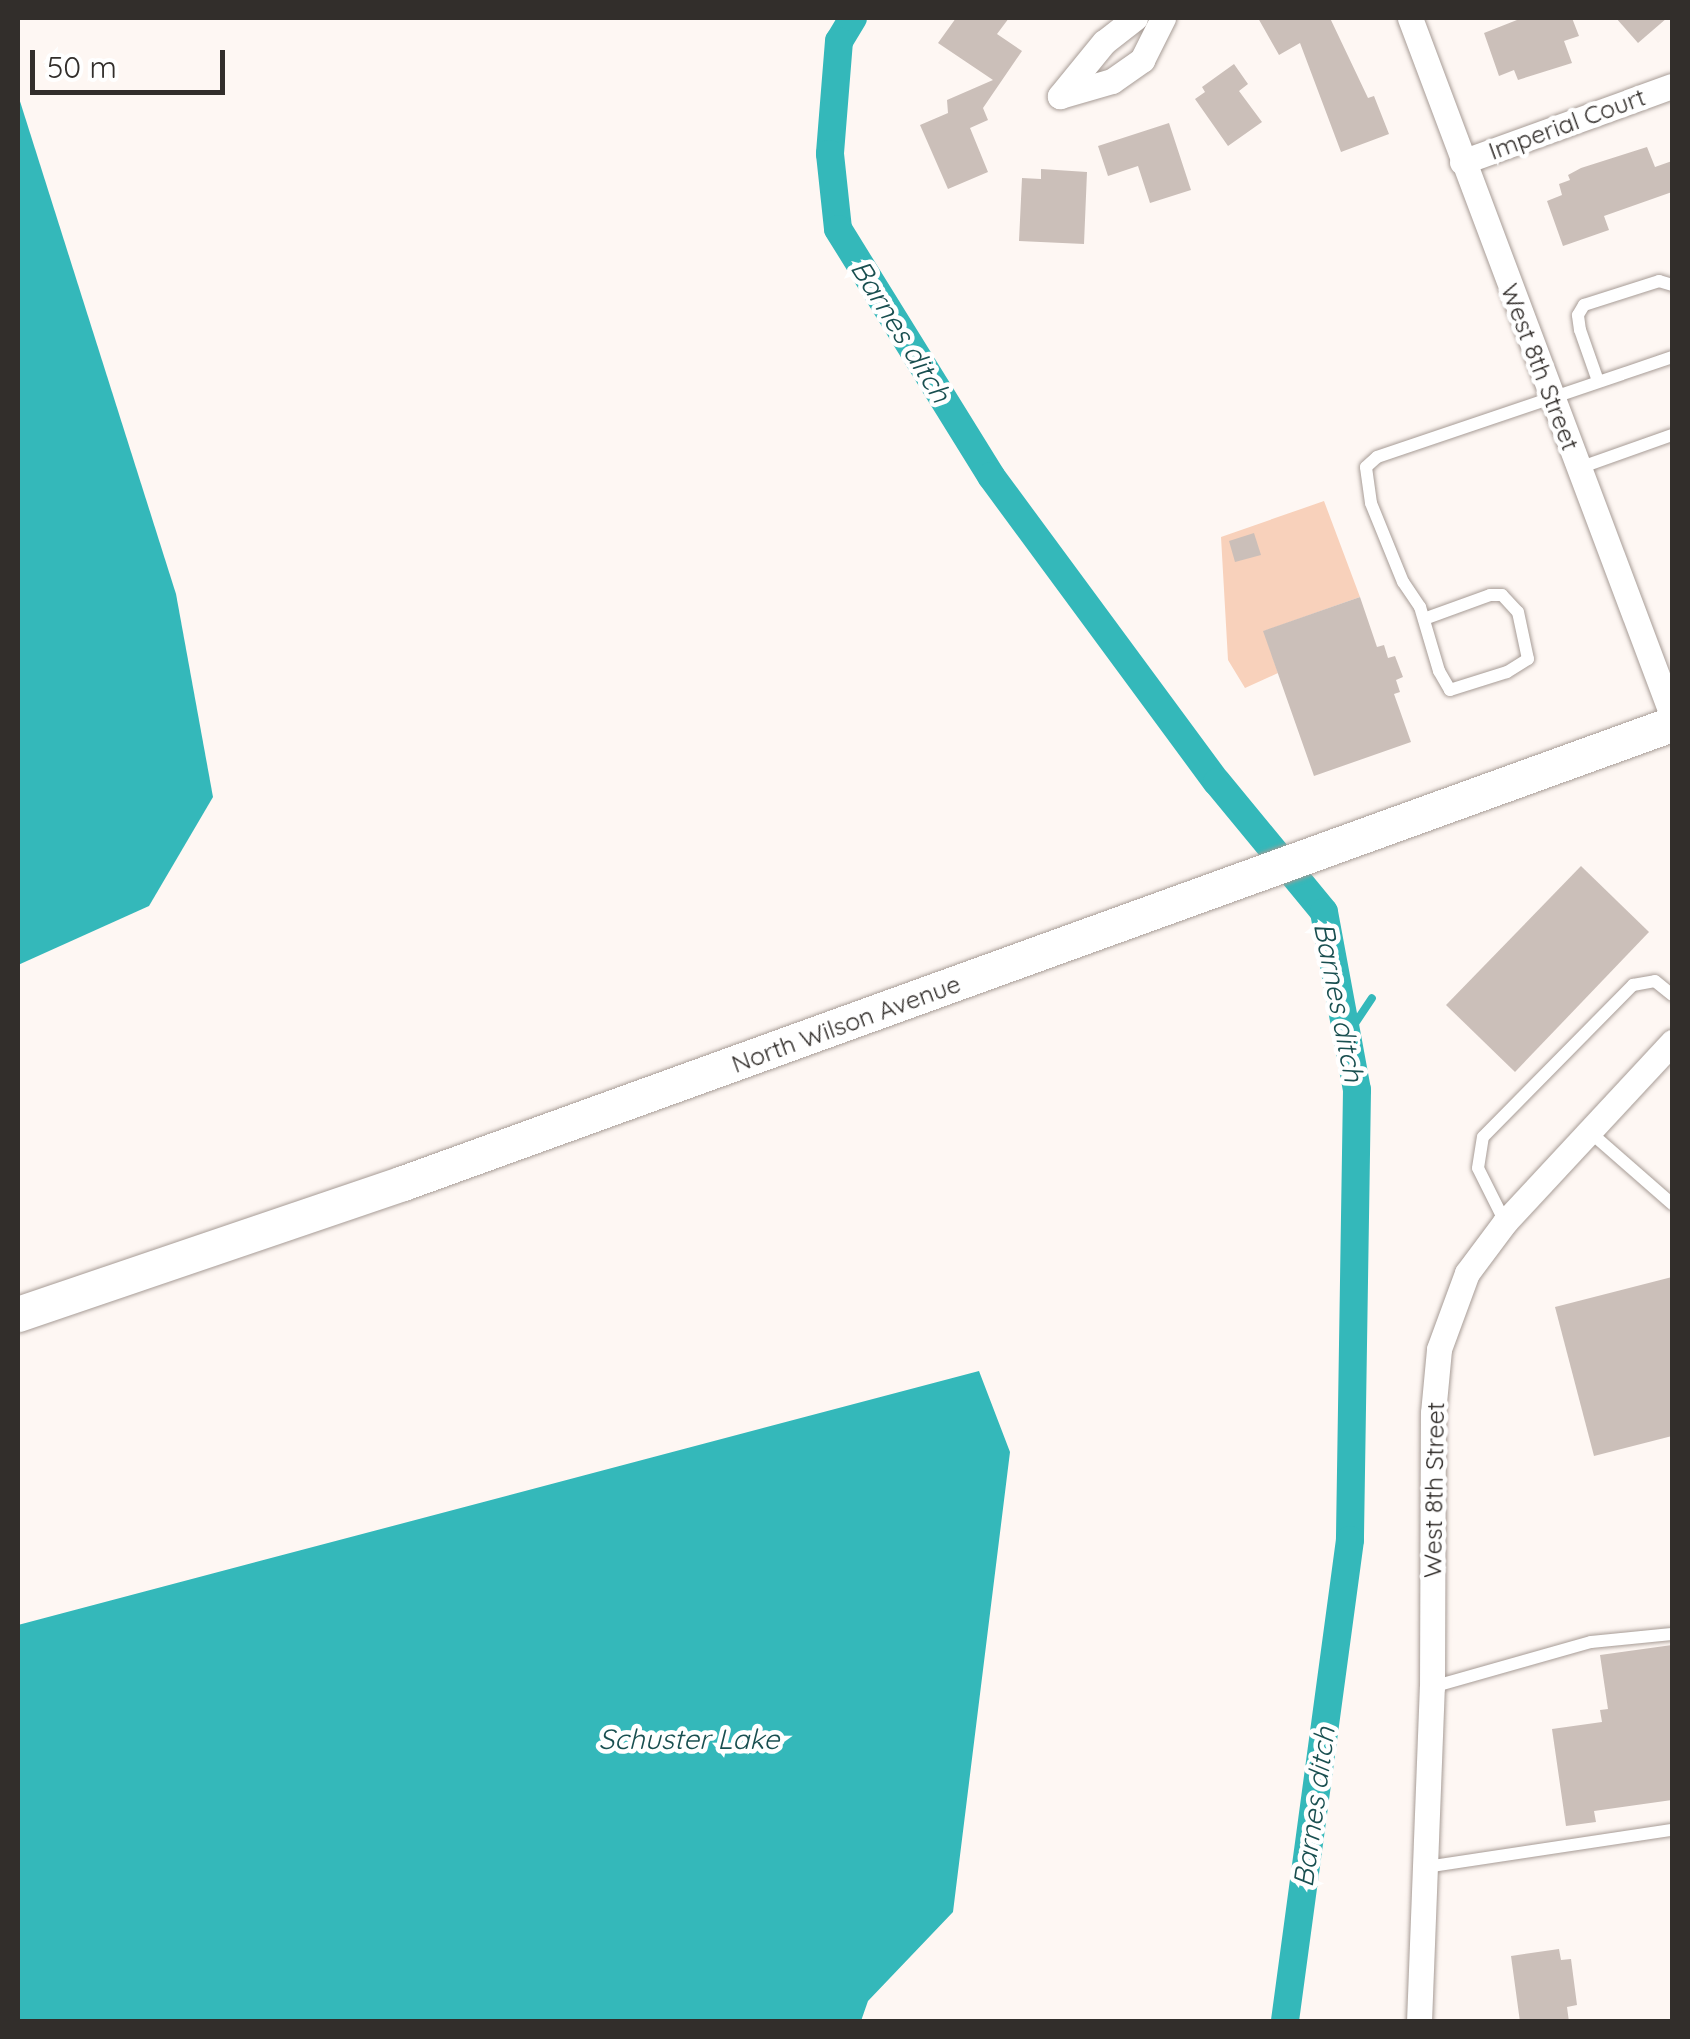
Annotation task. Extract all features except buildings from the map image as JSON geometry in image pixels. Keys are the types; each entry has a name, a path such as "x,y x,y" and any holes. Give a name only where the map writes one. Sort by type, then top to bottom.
{"main road":[{"name":"North Wilson Avenue","path":"18,1314 403,1182 1672,724"}],"street":[{"path":"1135,18 1104,42 1060,96 1112,80 1142,60 1163,18"},
{"name":"West 8th Street","path":"1410,18 1672,716"},
{"name":"Imperial Court","path":"1462,162 1672,86"},
{"name":"West 8th Street","path":"1419,2022 1432,1687 1433,1413 1440,1349 1467,1273 1505,1222 1592,1133 1672,1042"}],"lane":[{"path":"1598,381 1580,330 1578,315 1584,305 1659,281 1672,285"},
{"path":"1424,619 1490,595 1502,596 1518,612 1528,659 1508,672 1450,690 1439,671 1424,619 1371,503 1366,467 1377,457 1672,356"},
{"path":"1579,468 1672,434"},
{"path":"1505,1222 1478,1168 1483,1136 1633,985 1656,981 1672,995"},
{"path":"1592,1133 1672,1204"},
{"path":"1432,1687 1591,1642 1672,1634"},
{"path":"1426,1867 1672,1830"}],"shaded area":[{"path":"1324,501 1360,597 1264,631 1278,673 1245,688 1228,660 1221,537"}],"water":[{"path":"18,95 176,594 213,797 149,906 18,965"},
{"name":"Schuster Lake","path":"979,1371 1010,1452 953,1912 868,2001 861,2021 18,2021 18,1625"}],"waterway":[{"name":"Barnes ditch","path":"853,18 839,41 830,154 838,229 991,476 1217,782 1324,912 1357,1090 1350,1540 1285,2022"},
{"path":"1348,1034 1372,998"}]}
